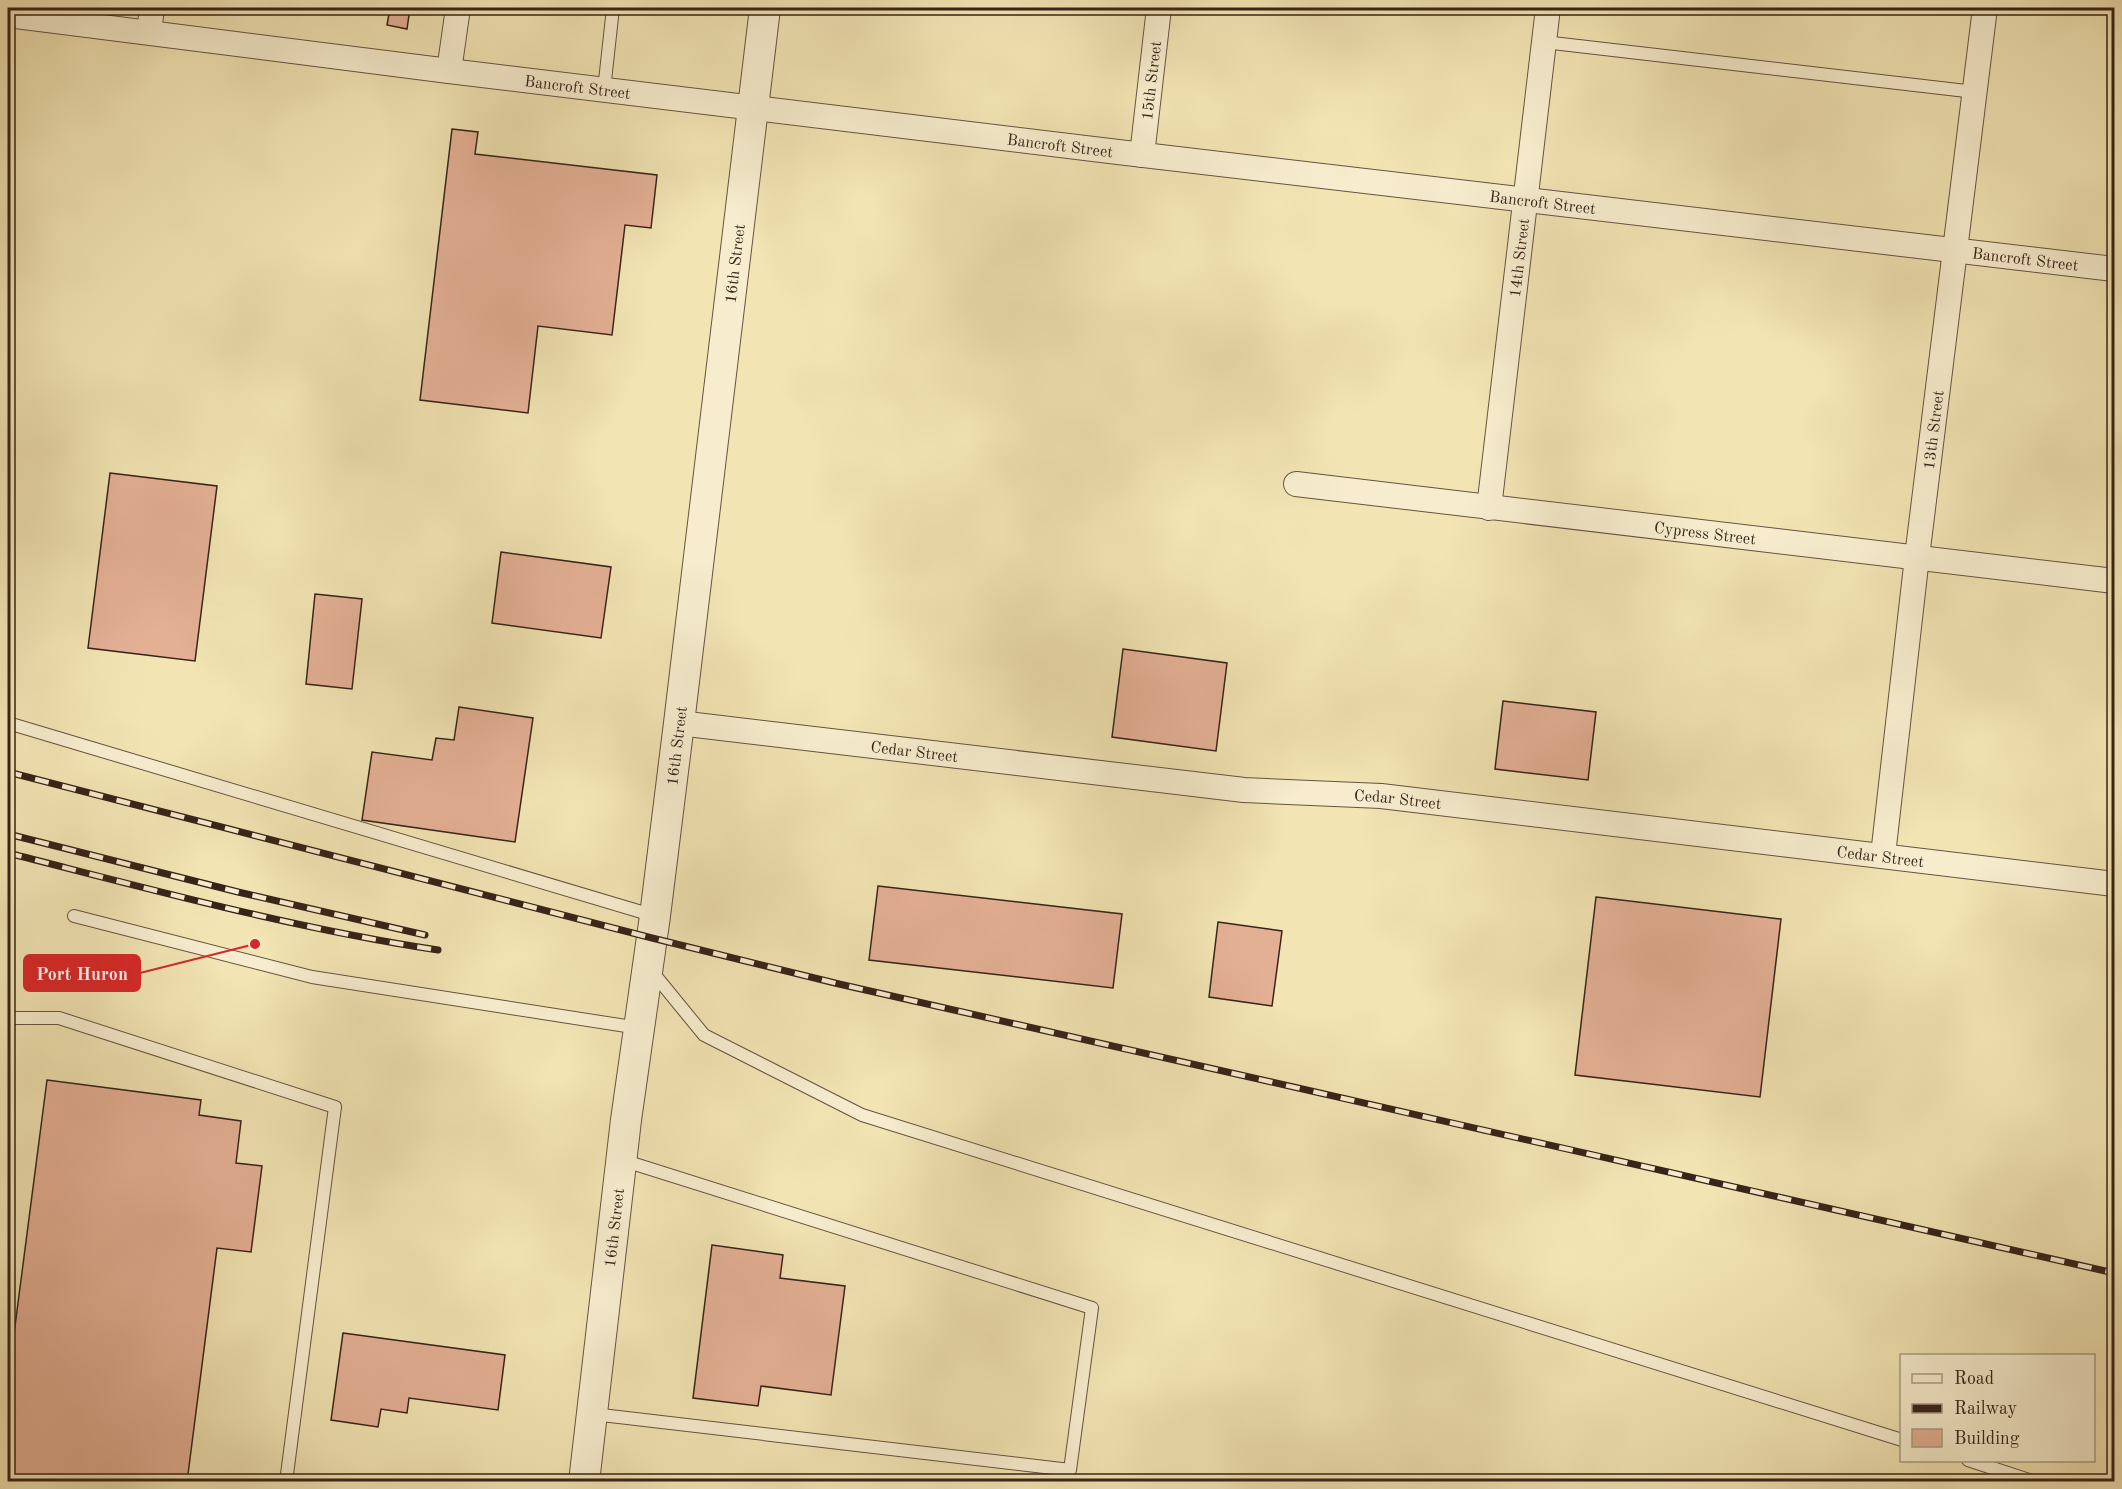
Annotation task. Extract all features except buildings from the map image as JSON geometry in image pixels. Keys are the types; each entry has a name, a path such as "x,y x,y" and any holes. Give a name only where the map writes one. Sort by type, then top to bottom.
{"street":[{"path":"148,32 152,8"},
{"path":"449,71 458,8"},
{"name":"16th Street","path":"584,1482 621,1160 655,916 765,8"},
{"name":"15th Street","path":"1142,155 1159,8"},
{"name":"14th Street","path":"1489,508 1548,8"},
{"name":"13th Street","path":"1883,855 1917,557 1985,8"},
{"name":"Bancroft Street","path":"8,15 1142,155 2115,269"},
{"name":"Cypress Street","path":"1296,484 2115,581"},
{"name":"Cedar Street","path":"679,723 1244,790 1381,796 2115,884"}],"lane":[{"path":"604,90 613,8"},
{"path":"1544,42 1975,92"},
{"path":"8,723 655,916"},
{"path":"74,916 312,977 639,1028"},
{"path":"648,965 704,1035 861,1115 1900,1439"},
{"path":"8,1018 59,1017 335,1107 286,1482"},
{"path":"591,1414 1070,1470 1092,1308 621,1160"},
{"path":"1971,1462 2036,1482"}],"railway":[{"path":"8,772 839,984 2114,1273"},
{"path":"8,834 238,892 425,935"},
{"path":"8,853 275,919 438,950"}],"place":[{"name":"Port Huron","path":"255,944"}]}
